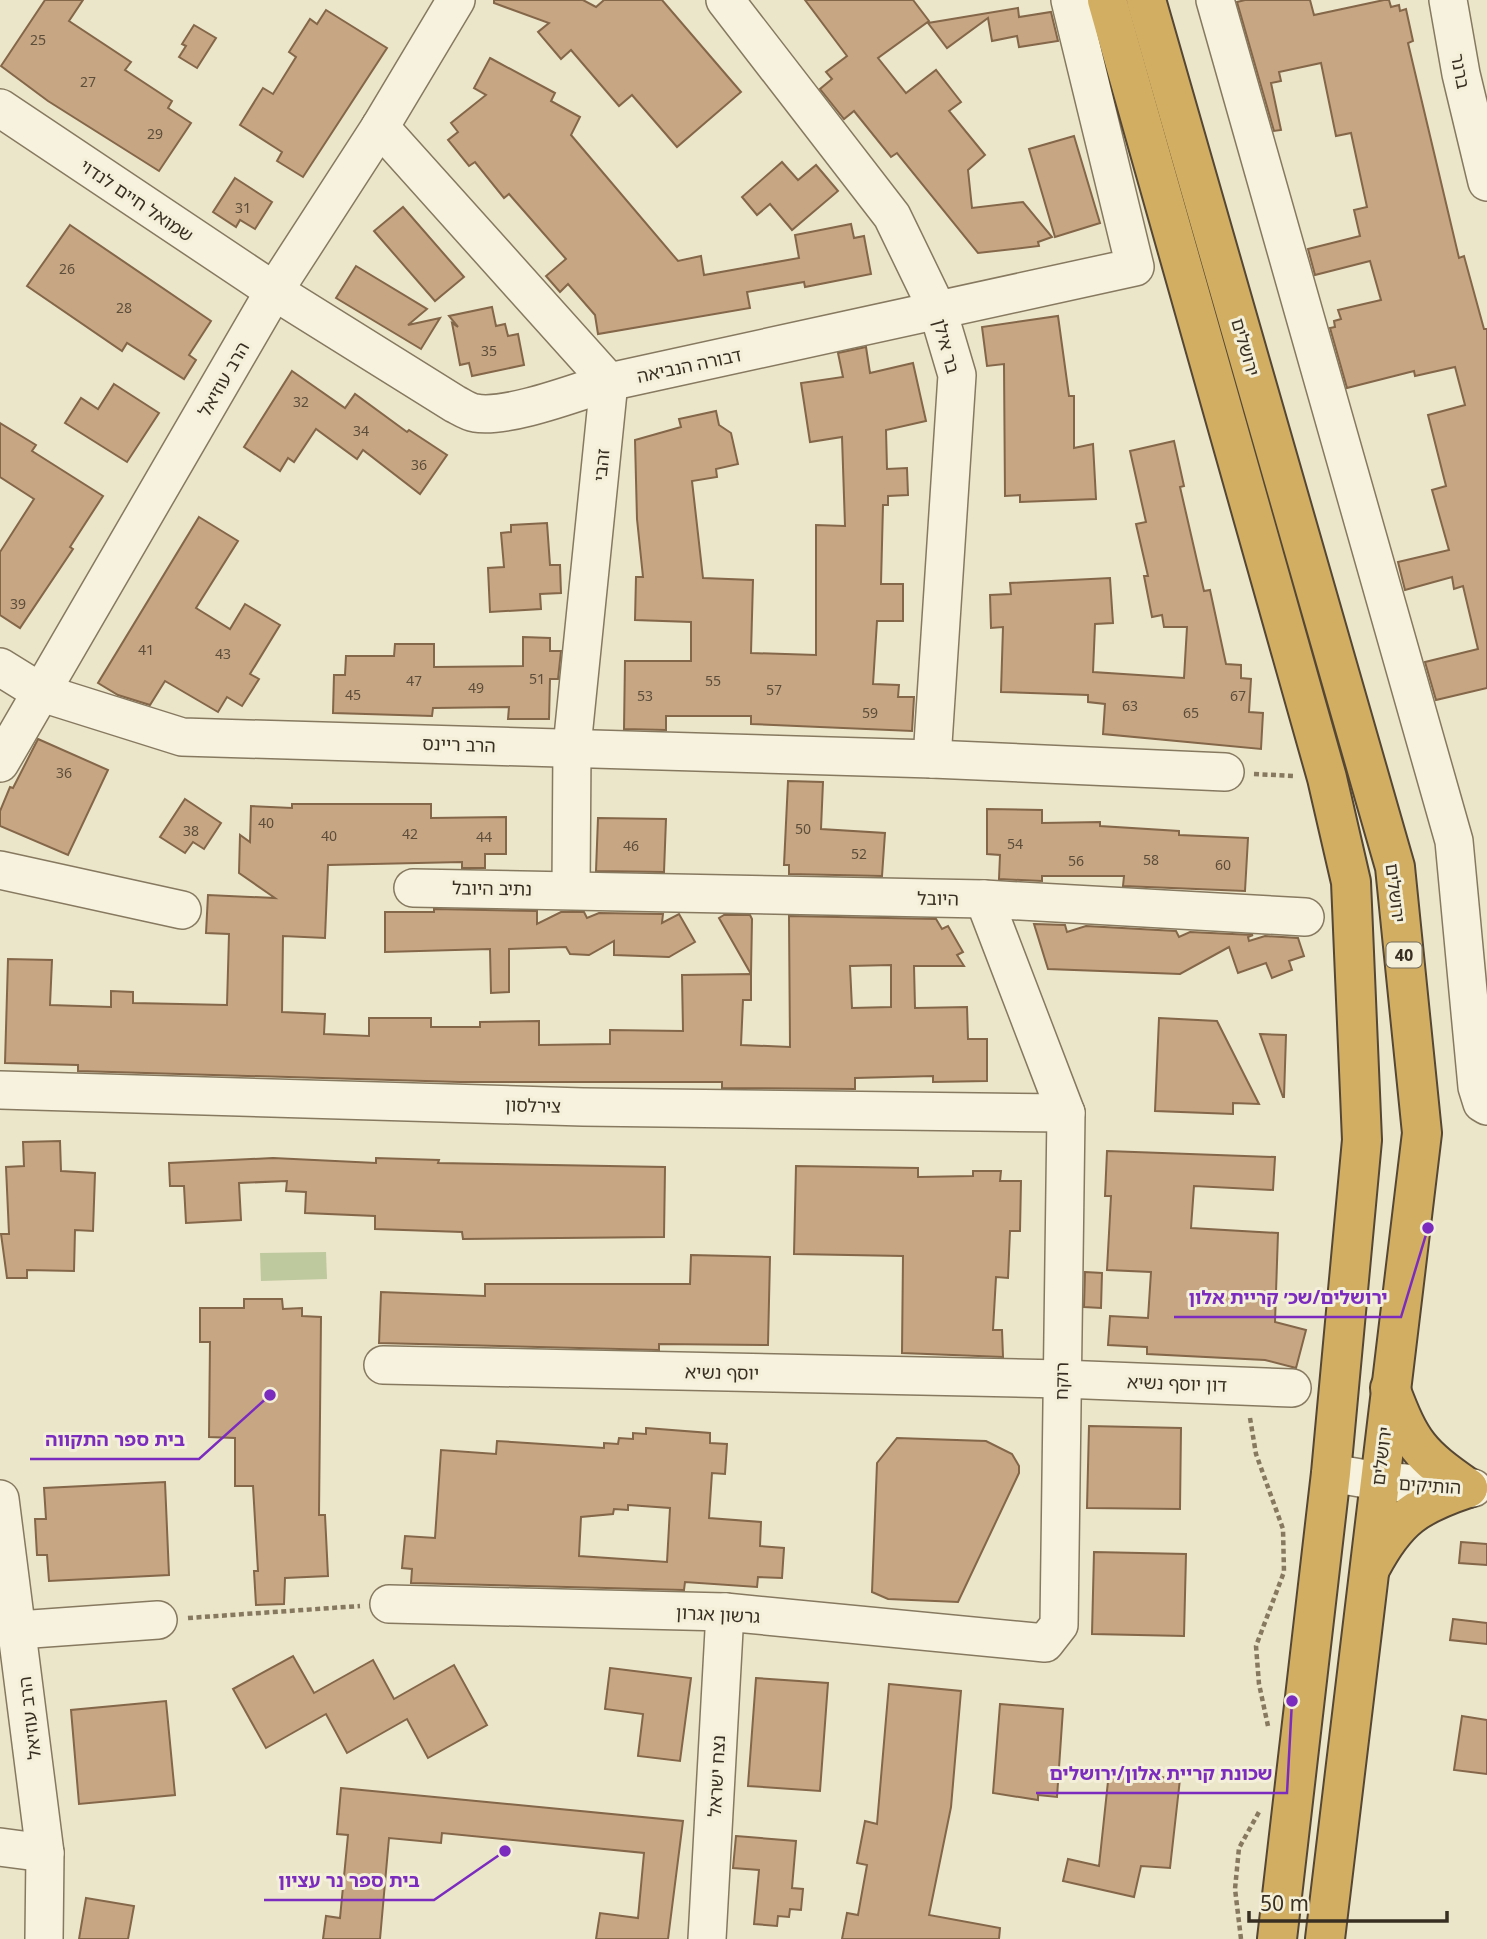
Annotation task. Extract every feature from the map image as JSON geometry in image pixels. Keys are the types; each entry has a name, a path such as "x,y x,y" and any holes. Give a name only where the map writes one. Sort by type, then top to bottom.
{"highway":[{"path":"1107,0 1327,778 1351,881 1362,1140 1331,1473 1277,1939"},
{"name":"ירושלים","path":"1146,0 1395,867 1422,1133 1378,1481 1325,1939"},
{"path":"1168,0 1245,345"},
{"path":"1390,1388 1405,1429 1428,1460 1478,1488"},
{"path":"1367,1574 1385,1541 1407,1515 1427,1501 1478,1488"}],"street":[{"name":"הרב עוזיאל","path":"0,763 274,291 380,127 456,0"},
{"name":"בר אילן","path":"725,0 892,216 938,311 957,375 932,760"},
{"name":"דבורה הנביאה","path":"274,291 473,413 489,414 531,405 609,382 1135,267 1070,0"},
{"path":"1215,0 1454,841 1478,971 1477,1087 1482,1103 1487,1106"},
{"name":"ברנר","path":"1448,0 1461,74 1487,182"},
{"name":"שמואל חיים לנדוי","path":"0,108 274,291"},
{"path":"380,127 609,382"},
{"name":"זהבי","path":"571,889 572,747 609,382"},
{"name":"הרב ריינס","path":"0,667 42,693 182,737 572,747 1225,772"},
{"path":"0,870 182,910"},
{"name":"נתיב היובל","path":"413,888 571,889"},
{"name":"היובל","path":"571,889 984,899 1305,917"},
{"path":"984,899 1066,1113"},
{"name":"צירלסון","path":"0,1090 583,1107 1066,1113"},
{"name":"רוקח","path":"1045,1643 1059,1625 1066,1113"},
{"name":"יוסף נשיא","path":"383,1365 1061,1379"},
{"name":"דון יוסף נשיא","path":"1061,1379 1292,1388"},
{"name":"הותיקים","path":"1331,1473 1378,1481 1478,1488"},
{"name":"הרב עוזיאל","path":"0,1499 44,1853 44,1939"},
{"name":"גרשון אגרון","path":"389,1604 725,1612 1045,1643"},
{"name":"נצח ישראל","path":"707,1939 725,1612"},
{"path":"18,1630 158,1620"},
{"path":"0,1847 44,1853"}],"path":[{"path":"1225,772 1327,778"},
{"path":"1244,1386 1256,1454 1283,1529 1284,1572 1256,1646 1259,1685 1269,1732"},
{"path":"158,1620 389,1604"},
{"path":"1241,1939 1236,1889 1239,1848 1262,1806"}],"green space":[{"path":"326,1252 327,1279 261,1281 260,1253"}],"building":[{"path":"45,0 83,0 69,21 131,62 125,70 172,101 168,108 191,123 159,171 48,101 1,66"},
{"path":"494,0 583,0 596,7 604,0 662,0 741,92 677,147 632,95 619,106 571,50 561,59 538,32 549,23 494,3"},
{"path":"805,0 913,0 929,21 878,58 906,93 936,70 961,102 949,111 985,155 968,170 972,208 1023,202 1052,237 1038,242 1039,246 978,253 897,153 891,157 854,111 844,119 820,89 832,79 826,72 847,56"},
{"path":"1310,0 1314,15 1384,0 1389,0 1391,7 1399,5 1400,11 1406,9 1413,41 1408,43 1459,258 1464,256 1484,329 1487,329 1487,688 1436,700 1425,662 1478,649 1463,586 1454,589 1452,577 1405,590 1398,562 1449,550 1432,490 1446,486 1428,415 1465,405 1455,367 1415,376 1414,371 1347,388 1330,328 1335,327 1334,321 1341,319 1338,310 1381,300 1370,261 1315,275 1308,249 1360,236 1354,210 1367,207 1351,133 1336,136 1321,63 1279,72 1281,81 1271,83 1281,130 1274,131 1237,2"},
{"path":"1018,8 1019,17 1051,12 1058,41 1019,47 1017,36 992,41 988,18 947,48 928,23"},
{"path":"326,10 387,48 303,177 277,161 282,152 240,125 263,88 273,94 296,57 289,52 310,19 317,24"},
{"path":"194,25 216,38 197,68 179,57 186,46 182,44"},
{"path":"490,58 555,93 551,101 580,117 571,135 678,261 701,256 704,275 799,258 795,235 851,224 854,238 864,236 871,274 805,287 804,282 747,292 750,308 598,334 595,315 568,284 560,292 546,276 566,259 509,194 504,198 475,162 469,166 448,140 458,132 451,123 486,95 474,88"},
{"path":"1074,136 1100,223 1055,237 1029,149"},
{"path":"782,162 798,180 816,165 838,191 792,230 770,204 757,215 742,197"},
{"path":"235,178 272,202 255,229 240,220 236,227 213,212"},
{"path":"403,207 464,277 435,301 374,231"},
{"path":"70,225 211,321 189,355 196,360 184,379 127,343 122,351 27,286"},
{"path":"356,266 427,309 408,325 440,318 421,349 336,298"},
{"path":"492,307 496,326 505,324 508,336 518,334 524,365 472,376 469,363 460,365 452,323 458,327 449,316"},
{"path":"1058,316 1069,396 1074,396 1074,448 1093,444 1096,499 1020,502 1020,495 1005,496 1004,364 987,366 982,327"},
{"path":"866,347 870,373 913,363 926,421 886,430 887,469 907,468 908,495 888,496 888,505 883,505 881,584 903,584 903,621 877,621 873,684 899,685 898,697 914,697 912,731 751,724 751,716 666,716 666,730 624,729 625,661 691,661 691,622 635,620 636,577 643,577 637,519 635,440 681,427 679,419 716,411 719,425 731,433 738,464 716,469 717,477 692,481 703,578 753,580 751,653 816,655 816,525 845,526 842,437 810,442 801,383 843,377 838,353"},
{"path":"292,371 345,408 355,394 407,432 409,430 447,455 420,494 363,450 357,459 316,429 294,462 288,458 280,471 244,447"},
{"path":"114,384 159,413 127,462 65,423 81,398 98,409"},
{"path":"0,423 36,445 32,451 103,496 70,547 73,549 20,628 0,615 0,552 34,499 0,477"},
{"path":"1174,441 1184,486 1180,487 1204,591 1210,590 1226,664 1241,665 1241,678 1251,679 1249,712 1263,713 1261,749 1103,734 1105,704 1088,702 1088,695 1001,692 1003,627 991,628 990,595 1011,594 1010,583 1110,578 1113,623 1095,624 1093,672 1184,678 1187,627 1164,627 1162,615 1152,617 1144,576 1148,576 1136,524 1146,522 1130,451"},
{"path":"199,517 238,541 196,608 230,629 245,604 280,625 250,674 259,679 242,706 227,697 218,712 165,681 150,705 118,695 98,683"},
{"path":"547,523 550,565 560,565 561,593 540,594 541,609 490,612 488,568 504,567 501,533 511,532 511,525"},
{"path":"523,637 550,638 550,651 561,651 558,679 550,679 549,719 508,719 509,707 433,708 432,716 333,713 334,675 345,675 346,656 394,656 395,644 434,644 434,667 523,666"},
{"path":"38,739 108,770 68,855 0,826 0,811 10,787 13,788"},
{"path":"788,781 823,782 821,829 885,833 882,876 789,874 789,865 784,865"},
{"path":"185,799 221,823 204,849 193,842 185,853 160,837"},
{"path":"292,804 431,804 431,818 506,817 506,854 485,854 485,868 462,868 462,862 328,865 325,938 283,936 282,1012 325,1014 324,1034 369,1036 369,1018 431,1018 431,1027 480,1027 480,1022 539,1021 539,1045 610,1044 610,1030 683,1031 682,975 751,974 751,1000 743,1000 741,1045 790,1047 789,916 936,919 942,929 948,926 963,952 957,955 964,966 914,966 915,1008 967,1007 968,1039 987,1039 987,1081 933,1082 933,1076 855,1078 855,1089 722,1088 722,1082 460,1082 78,1071 78,1065 5,1063 8,959 52,960 50,1005 111,1007 111,991 133,992 133,1003 227,1005 229,934 206,933 208,895 275,898 239,873 240,835 250,842 251,806 292,808","holes":["891,965 891,1007 852,1008 850,966"]},
{"path":"987,809 1042,810 1042,823 1100,822 1100,826 1179,831 1179,835 1248,838 1245,891 1123,886 1124,876 1042,876 1042,881 999,879 1000,855 987,854"},
{"path":"598,818 666,819 664,872 596,871"},
{"path":"434,909 537,911 537,924 561,912 584,912 587,918 599,913 663,914 662,923 679,914 695,942 669,957 614,955 614,941 589,955 570,954 566,947 509,949 509,992 491,993 490,949 385,952 385,912 434,912"},
{"path":"724,915 750,915 752,919 751,974 719,918"},
{"path":"1034,924 1065,925 1067,932 1086,926 1176,931 1179,937 1190,932 1253,935 1248,937 1249,941 1265,936 1298,938 1304,956 1289,961 1292,970 1272,978 1266,963 1238,973 1229,947 1180,974 1048,969"},
{"path":"1159,1018 1217,1021 1259,1104 1233,1103 1233,1114 1155,1111"},
{"path":"1260,1034 1286,1035 1284,1097 1283,1097"},
{"path":"60,1141 61,1171 95,1173 93,1231 75,1230 74,1271 27,1270 27,1278 7,1278 1,1234 9,1234 6,1167 24,1166 23,1142"},
{"path":"1107,1151 1275,1157 1273,1190 1194,1186 1191,1228 1278,1233 1275,1322 1306,1330 1296,1368 1265,1360 1147,1354 1147,1347 1108,1345 1110,1316 1148,1318 1151,1272 1107,1270 1111,1196 1105,1196"},
{"path":"273,1158 376,1163 376,1158 439,1160 438,1163 665,1167 664,1237 463,1239 462,1232 375,1229 375,1216 305,1213 306,1192 286,1191 287,1181 239,1183 241,1220 186,1223 184,1186 170,1186 169,1163"},
{"path":"796,1166 918,1168 918,1177 973,1176 973,1171 1001,1171 1000,1181 1021,1181 1020,1231 1010,1231 1008,1278 996,1277 993,1330 1002,1330 1003,1357 902,1353 903,1256 794,1254"},
{"path":"691,1255 770,1257 768,1345 659,1344 659,1350 379,1343 381,1292 485,1296 485,1284 690,1284"},
{"path":"1085,1272 1102,1273 1101,1308 1084,1307"},
{"path":"244,1299 282,1299 283,1309 302,1308 302,1316 321,1317 319,1515 325,1515 328,1576 285,1578 284,1604 256,1605 254,1571 258,1571 253,1486 235,1486 235,1438 209,1437 210,1342 200,1342 200,1308 244,1308"},
{"path":"1089,1426 1181,1428 1180,1509 1087,1508"},
{"path":"646,1428 710,1433 710,1443 727,1444 725,1474 712,1473 709,1518 761,1522 760,1546 784,1548 782,1578 758,1577 757,1587 685,1582 684,1590 411,1583 412,1569 402,1568 405,1536 435,1538 441,1450 496,1454 497,1441 604,1448 604,1443 618,1444 619,1438 633,1439 633,1433 646,1434","holes":["628,1505 670,1508 667,1562 579,1556 581,1517 613,1514 614,1509 628,1510"]},
{"path":"897,1438 986,1441 1012,1454 1019,1466 1019,1473 958,1602 888,1599 872,1592 877,1463"},
{"path":"165,1482 169,1575 49,1581 47,1555 37,1555 35,1519 46,1519 44,1488"},
{"path":"1461,1542 1487,1544 1487,1565 1459,1563"},
{"path":"1094,1552 1186,1554 1184,1636 1092,1634"},
{"path":"1453,1619 1487,1623 1487,1644 1450,1640"},
{"path":"293,1656 314,1693 373,1660 394,1699 454,1665 487,1725 428,1758 407,1719 347,1753 326,1714 266,1748 233,1689"},
{"path":"610,1668 691,1678 680,1761 638,1756 643,1714 605,1709"},
{"path":"756,1678 828,1683 820,1791 748,1786"},
{"path":"889,1684 961,1691 951,1807 929,1915 1000,1928 999,1939 842,1939 847,1913 858,1915 867,1865 857,1863 865,1821 877,1824"},
{"path":"166,1701 175,1795 79,1804 71,1710"},
{"path":"1000,1704 1063,1709 1057,1797 1038,1795 1038,1800 993,1793"},
{"path":"1462,1716 1487,1720 1487,1774 1454,1770"},
{"path":"1109,1772 1180,1779 1170,1868 1141,1866 1134,1897 1063,1881 1068,1859 1099,1866"},
{"path":"341,1788 683,1821 668,1939 596,1939 600,1913 638,1918 644,1853 442,1833 441,1843 389,1838 380,1939 323,1939 326,1916 340,1918 348,1835 337,1834"},
{"path":"736,1836 796,1841 792,1888 803,1889 801,1910 790,1909 789,1917 778,1916 777,1926 754,1924 759,1870 733,1868"},
{"path":"86,1898 134,1906 128,1939 79,1939"}],"place":[{"name":"ירושלים/שכ׳ קריית אלון","path":"1428,1228"},
{"name":"בית ספר התקווה","path":"270,1395"},
{"name":"שכונת קריית אלון/ירושלים","path":"1292,1701"},
{"name":"בית ספר נר עציון","path":"505,1851"}]}
